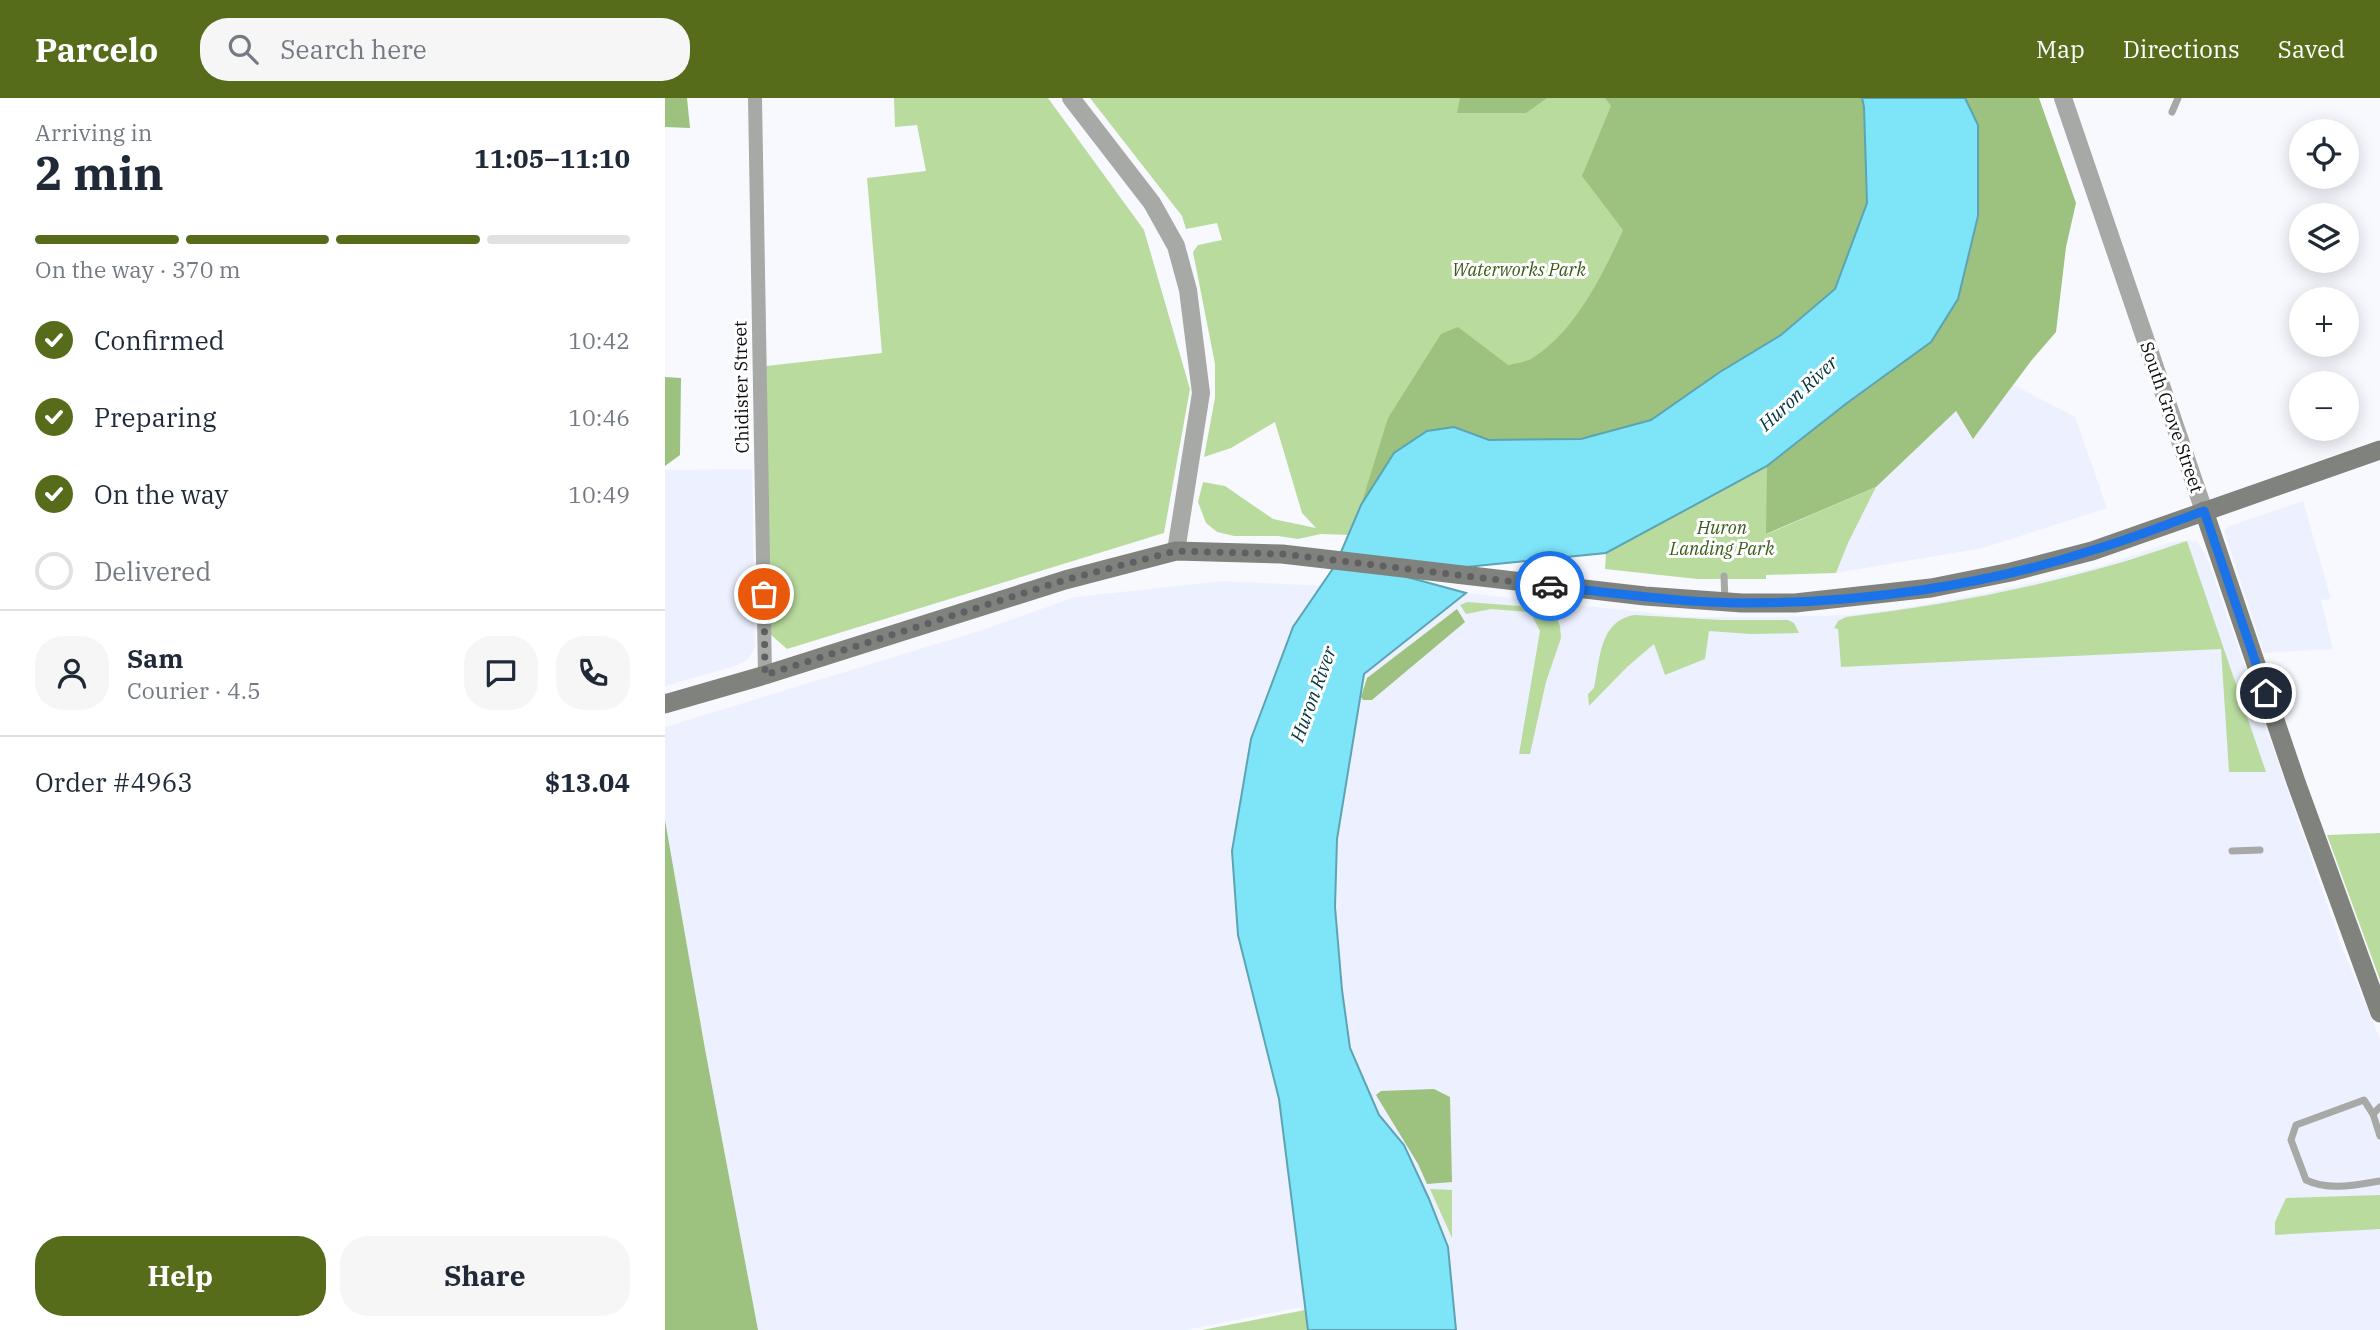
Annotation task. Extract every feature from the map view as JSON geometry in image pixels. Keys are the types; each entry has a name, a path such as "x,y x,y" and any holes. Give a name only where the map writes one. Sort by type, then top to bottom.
{"main road":[{"path":"665,704 1065,580 1176,551 1282,554 1531,584 1725,602 1795,603 1931,588 2011,572 2092,551 2380,450"},
{"name":"South Grove Street","path":"2204,511 2296,782 2380,1013"}],"street":[{"name":"Chidister Street","path":"755,98 765,675"},
{"path":"1072,98 1152,203 1176,246 1188,290 1201,393 1176,551"},
{"name":"South Grove Street","path":"2063,98 2204,511"}],"lane":[{"path":"2172,112 2178,98"},
{"path":"1724,576 1725,602"},
{"path":"2232,851 2260,850"},
{"path":"2380,1136 2373,1114 2364,1100 2296,1125 2291,1140 2305,1180 2319,1186 2352,1186 2380,1181"},
{"path":"2373,1114 2380,1107"}],"shaded area":[{"path":"2014,385 2075,417 2107,508 1983,548 1836,573 1876,487 1956,410 1973,438"},
{"path":"752,469 755,648 747,660 735,666 665,686 665,470"},
{"path":"2303,501 2331,599 2321,600 2333,649 2264,653 2224,531 2229,526"},
{"path":"2187,540 2197,542 2206,555 2342,947 2380,1039 2380,1330 1306,1330 1301,1307 1186,1330 758,1330 665,820 665,727 979,631 1075,597 1223,581 1466,593 1688,617 1849,615 1991,592 2102,566 2169,543"}],"green space":[{"path":"665,98 687,98 690,128 665,127"},
{"path":"894,98 1048,98 1144,230 1190,389 1164,533 787,649 770,634 766,366 882,353 867,178 926,171 917,125 895,127"},
{"name":"Waterworks Park","path":"1090,98 1862,98 1361,505 1349,535 1321,534 1298,539 1234,536 1217,532 1206,523 1198,502 1203,482 1225,486 1273,519 1316,528 1302,513 1275,422 1231,448 1204,457 1215,398 1215,364 1193,252 1198,245 1222,240 1217,223 1186,229 1182,216"},
{"path":"1460,98 1547,98 1526,113 1457,113"},
{"path":"1605,98 1862,98 1867,203 1835,289 1781,335 1720,372 1651,420 1581,439 1489,440 1454,427 1394,453 1361,505 1388,418 1441,334 1458,327 1508,365 1522,362 1549,346 1587,300 1623,230 1582,176 1611,106"},
{"path":"1965,98 2039,98 2076,203 2066,247 2056,332 1973,439 1956,411 1876,487 1766,534 1767,466 1847,403 1978,216 1978,125"},
{"path":"665,377 681,378 680,455 665,466"},
{"name":"Huron Landing Park","path":"1767,466 1767,534 1876,487 1836,573 1766,575 1766,579 1697,579 1605,569 1606,553"},
{"path":"2187,541 2266,772 2229,772 2221,649 1841,667 1838,629 1834,628 1838,621 1846,617 2002,592 2118,564"},
{"path":"1467,602 1547,608 1555,614 1560,626 1561,638 1546,682 1530,754 1519,754 1540,631 1530,612 1491,609 1466,614 1460,605"},
{"path":"1457,609 1465,622 1372,700 1363,700 1361,697 1367,678"},
{"path":"1634,615 1721,620 1788,620 1794,623 1799,633 1709,631 1705,659 1665,675 1654,644 1589,706 1588,694 1594,688 1603,643 1614,625"},
{"path":"665,820 705,1049 758,1330 665,1330"},
{"path":"2380,833 2380,980 2327,835"},
{"path":"1434,1089 1450,1097 1452,1182 1427,1184 1418,1164 1376,1095 1381,1091"},
{"path":"1430,1189 1452,1190 1452,1238"},
{"path":"2380,1195 2380,1229 2275,1235 2275,1222 2286,1198"},
{"path":"1305,1310 1308,1330 1202,1330"}],"water":[{"name":"Huron River","path":"1862,98 1965,98 1978,125 1978,216 1958,299 1931,342 1767,466 1606,553 1396,574 1466,593 1364,674 1337,839 1335,907 1350,1048 1379,1115 1404,1145 1448,1247 1456,1330 1308,1330 1279,1099 1238,935 1232,851 1251,739 1293,627 1336,564 1361,505 1394,453 1427,431 1454,427 1489,440 1581,439 1651,420 1720,372 1781,335 1835,289 1867,203"}],"way so far":[{"path":"764,594 765,675 1065,580 1176,551 1282,554 1550,586"}],"route":[{"path":"1550,586 1742,603 1795,603 1931,588 2011,572 2092,551 2204,511 2266,693"}]}
